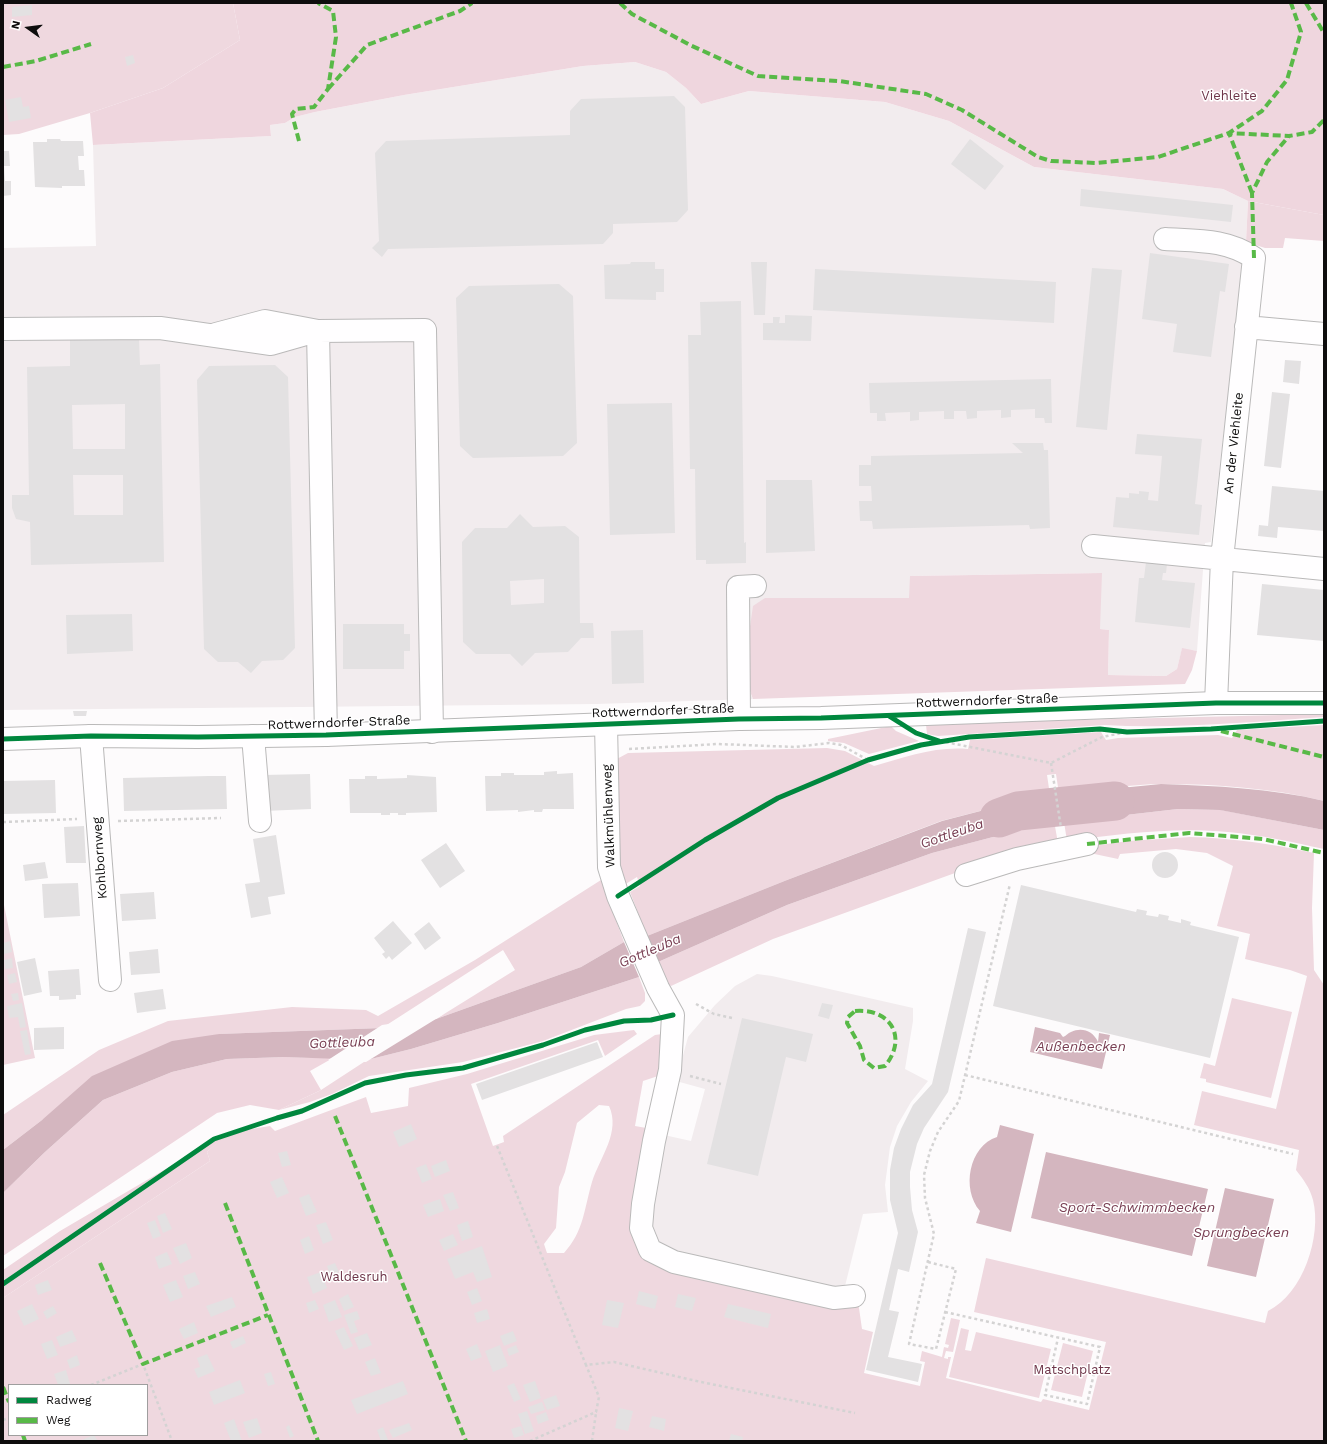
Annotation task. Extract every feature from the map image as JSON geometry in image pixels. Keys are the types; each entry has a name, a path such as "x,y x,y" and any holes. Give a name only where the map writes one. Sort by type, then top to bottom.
{"street":[{"name":"An der Viehleite","path":"1165,239 1225,243 1243,250 1254,258 1222,559 1216,703"},
{"path":"1246,327 1324,334"},
{"path":"3,329 160,328 216,334 271,344 318,331 425,330 432,732"},
{"path":"318,331 326,735"},
{"path":"1093,546 1324,569"},
{"path":"740,719 738,587 755,586"},
{"name":"Rottwerndorfer Straße","path":"3,739 91,736 326,735 1216,703 1324,703"},
{"name":"Walkmühlenweg","path":"606,724 609,866 618,896 658,988 673,1015 670,1070"},
{"name":"Kohlbornweg","path":"91,736 110,980"},
{"path":"253,736 260,821"},
{"path":"966,875 1017,858 1087,844"},
{"path":"670,1070 654,1141 643,1204 641,1228 650,1250 674,1262 818,1295 834,1298 854,1296"}],"path":[{"path":"1107,730 1127,732"},
{"path":"940,741 1051,763 1102,737 1127,732"},
{"path":"933,741 962,738"},
{"path":"606,752 718,744 795,747 829,743 841,745 868,760"},
{"path":"861,763 876,757"},
{"path":"1051,763 1062,834"},
{"path":"3,822 221,818"},
{"path":"928,1262 956,1269 936,1349 909,1344 934,1234 925,1198 924,1175 930,1151 938,1132 959,1101 1017,858"},
{"path":"696,1004 714,1014 732,1018"},
{"path":"670,1070 721,1084"},
{"path":"965,1075 1293,1154"},
{"path":"497,1146 599,1397 592,1441"},
{"path":"945,1312 1100,1347 1087,1404 1045,1395 1058,1338"},
{"path":"586,1365 614,1362 701,1382 855,1413"},
{"path":"93,1384 143,1364 172,1441"},
{"path":"530,1441 596,1412"}],"shaded area":[{"path":"635,62 666,72 686,88 701,104 749,91 885,102 949,121 1034,167 1223,189 1248,201 1246,242 1211,542 1205,543 1197,651 1182,649 1177,669 1166,676 1108,675 1109,630 1099,629 1101,573 911,576 910,598 765,598 747,686 753,699 596,704 3,710 3,248 96,246 93,145 271,136 270,125 285,123 295,117 315,112 404,95 583,66"},
{"path":"757,974 772,976 913,1008 913,1021 905,1069 928,1081 911,1102 897,1126 890,1147 885,1185 888,1212 863,1214 844,1290 679,1256 657,1242 649,1227 664,1135 691,1141 705,1089 676,1081 688,1037 715,1005 735,986"}],"green space":[{"path":"3,3 233,3 240,40 163,88 90,113 19,134 3,135"},
{"name":"Viehleite","path":"233,3 1324,3 1324,215 1248,201 1223,189 1034,167 949,121 885,102 749,91 701,104 686,88 666,72 635,62 583,66 404,95 315,112 295,117 285,123 270,125 271,136 93,145 90,113 163,88 240,40"},
{"path":"1248,201 1324,215 1324,241 1285,238 1283,248 1265,248 1246,242"},
{"path":"1102,573 1100,629 1109,630 1108,675 1166,676 1177,669 1182,648 1197,651 1192,670 1185,684 753,699 748,677 747,653 753,606 765,598 909,598 910,576"},
{"path":"1324,714 1324,717 1214,724 1159,726 1104,725 938,736 927,734 926,725 992,722"},
{"path":"1324,725 1324,801 1264,790 1183,784 1137,785 1059,794 1056,774 1047,775 1050,795 1019,801 941,821 647,936 630,892 640,886 637,877 624,885 619,867 615,760 628,753 827,748 845,751 874,766 932,751 956,748 968,749 970,740 1101,732 1106,740 1118,738 1218,735 1232,738 1237,730"},
{"path":"891,726 896,731 919,741 869,754 844,743 828,741 828,739"},
{"path":"1178,809 1221,810 1324,830 1324,849 1252,835 1188,830 1147,832 1067,841 1064,822"},
{"path":"1054,821 1058,843 966,869 773,939 671,986 668,984 658,962 787,905 932,853"},
{"name":"Waldesruh","path":"1190,837 1252,842 1314,853 1312,908 1314,970 1324,985 1324,1441 3,1441 3,1298 210,1161 207,1152 224,1136 222,1136 233,1132 270,1126 275,1131 366,1097 371,1113 408,1106 409,1088 467,1074 594,1035 634,1030 637,1034 605,1056 598,1040 471,1084 493,1146 504,1142 503,1136 655,1035 662,1034 661,1075 643,1081 635,1126 652,1129 640,1248 858,1301 862,1329 873,1332 864,1373 920,1386 925,1362 920,1361 922,1351 942,1357 944,1347 948,1348 949,1345 945,1344 951,1318 960,1320 953,1352 946,1351 944,1358 948,1359 948,1357 951,1357 946,1378 1041,1402 1043,1399 1089,1410 1106,1342 974,1312 986,1258 1265,1323 1268,1311 1280,1303 1291,1292 1300,1278 1307,1263 1312,1246 1315,1230 1315,1214 1310,1192 1304,1180 1296,1170 1299,1150 1194,1125 1202,1091 1276,1109 1307,976 1290,970 1245,959 1250,934 1217,926 1233,866 1207,853 1176,849 1120,854 1118,859 1085,852 1086,847 1128,841","holes":["599,1105 609,1106 613,1125 611,1135 592,1182 580,1228 571,1245 564,1253 547,1253 544,1244 556,1228 559,1187 565,1172 577,1123"]},
{"path":"601,880 624,942 581,967 436,1019 515,970 503,950 382,1028 219,1034 42,1120 3,1150 3,1115 99,1050 168,1021 292,1007 366,1010 378,1016 475,960"},
{"path":"3,900 35,1058 3,1065"},
{"path":"639,977 645,993 645,1001 640,1006 626,1009 543,1041 463,1062 369,1076 332,1094 310,1102 279,1110 321,1090 367,1060 411,1049 498,1023"},
{"path":"1232,998 1292,1012 1271,1098 1206,1082 1206,1079 1200,1078 1204,1063 1215,1066"},
{"path":"285,1057 333,1058 310,1071 321,1090 279,1110 250,1105 217,1113 3,1256 3,1193 45,1152 103,1100 172,1072 227,1059"},
{"path":"222,1136 225,1136 207,1152 210,1161 3,1298 3,1270 60,1231"},
{"path":"961,1328 969,1330 965,1350 971,1351 976,1332 1051,1349 1039,1398 949,1377"},
{"name":"Matschplatz","path":"1063,1343 1093,1351 1082,1397 1051,1390"}],"water":[{"path":"1161,784 1264,790 1324,801 1324,830 1220,810 1178,809 1064,822 1059,794"},
{"path":"1050,795 1054,821 932,853 787,905 658,962 647,936 787,880 942,821 1019,801"},
{"path":"624,942 639,977 498,1023 411,1049 367,1060 285,1057 227,1059 172,1072 103,1100 45,1152 3,1193 3,1150 42,1120 92,1076 172,1041 219,1034 382,1028 436,1019 581,967"},
{"name":"Außenbecken","path":"1035,1027 1060,1033 1063,1037 1070,1032 1083,1030 1093,1035 1098,1042 1099,1033 1110,1035 1102,1069 1030,1052"},
{"path":"1000,1125 1034,1134 1011,1232 976,1223 980,1211 974,1202 971,1191 971,1169 974,1159 980,1149 987,1142 997,1137"},
{"name":"Sport-Schwimmbecken","path":"1046,1152 1208,1189 1192,1256 1031,1218"},
{"name":"Sprungbecken","path":"1225,1188 1274,1199 1256,1277 1207,1266"}],"pier":[{"path":"444,1014 366,1062 328,1060 382,1025 436,1017"}],"building":[{"path":"32,5 32,15 12,17 12,7"},
{"path":"133,55 135,63 127,66 125,57"},
{"path":"674,96 685,107 688,210 677,222 613,224 613,233 603,244 388,249 382,257 372,248 379,241 375,153 386,141 570,135 570,111 581,99"},
{"path":"21,97 23,107 29,106 31,118 9,122 5,100"},
{"path":"47,139 60,139 61,141 83,141 84,156 78,156 79,170 84,170 85,186 62,186 62,188 35,187 33,142 47,142"},
{"path":"970,139 1004,166 985,190 951,164"},
{"path":"3,151 9,151 10,166 4,166 5,181 11,181 11,195 3,196"},
{"path":"1081,189 1233,205 1231,222 1080,206"},
{"path":"1150,253 1229,264 1225,292 1220,291 1211,357 1173,352 1177,324 1142,319"},
{"path":"631,262 655,262 655,269 664,269 664,292 656,292 656,300 605,299 604,265 630,264"},
{"path":"751,262 767,262 765,315 754,315"},
{"path":"1092,268 1122,270 1107,430 1076,427"},
{"path":"815,269 1056,282 1054,323 813,310"},
{"path":"559,284 573,296 577,443 563,456 473,458 460,446 456,298 469,286"},
{"path":"741,301 744,543 746,542 746,563 706,564 706,560 696,560 695,469 690,469 688,335 701,335 700,302"},
{"path":"785,315 812,316 811,341 763,340 763,323 773,323 773,317 780,317 779,323 785,323"},
{"path":"70,339 139,339 140,365 160,364 164,562 31,565 30,522 16,519 12,508 12,495 29,495 27,367 70,366","holes":["125,404 125,449 73,449 72,405","73,475 123,475 123,515 74,515"]},
{"path":"1285,360 1301,361 1299,384 1283,382"},
{"path":"275,365 288,377 295,648 283,660 262,661 251,673 238,662 218,662 204,649 197,380 209,366"},
{"path":"1051,379 1052,423 1045,423 1044,418 1035,418 1035,409 1011,410 1011,417 1001,418 1001,410 977,411 977,418 967,419 966,411 954,411 954,419 944,419 944,411 919,412 919,420 910,421 910,412 885,413 886,421 877,421 877,413 870,413 869,383"},
{"path":"1272,392 1290,394 1281,468 1264,466"},
{"path":"672,403 675,533 610,535 607,404"},
{"path":"1137,434 1202,439 1195,504 1202,505 1199,535 1113,527 1116,497 1129,498 1129,493 1139,494 1139,491 1149,492 1148,500 1158,501 1162,456 1135,454"},
{"path":"1012,443 1043,443 1044,450 1048,450 1050,528 1030,529 1029,525 873,529 872,521 860,521 859,501 872,501 871,486 859,486 859,465 871,465 871,456 1023,453"},
{"path":"766,480 812,480 815,551 766,553"},
{"path":"1272,486 1324,491 1324,531 1278,527 1277,538 1258,536 1259,525 1268,526"},
{"path":"520,514 533,527 565,526 579,537 580,623 593,623 594,638 581,638 568,652 535,653 522,666 510,654 476,654 463,642 462,542 475,528 507,528","holes":["544,579 544,603 511,605 510,581"]},
{"path":"1146,562 1167,564 1166,573 1163,573 1162,580 1195,583 1190,628 1135,622 1139,578 1144,578"},
{"path":"1262,584 1324,590 1324,641 1257,635"},
{"path":"132,614 133,651 67,654 66,615"},
{"path":"343,624 404,624 404,634 410,634 410,651 404,651 404,669 343,669"},
{"path":"643,630 644,683 612,684 611,631"},
{"path":"73,711 87,711 86,716 74,716"},
{"path":"557,771 557,774 573,773 574,809 543,809 542,812 534,812 534,810 518,812 518,810 486,811 485,776 501,776 501,773 514,773 514,775 544,775 544,772"},
{"path":"310,774 311,809 264,811 263,775"},
{"path":"407,775 436,777 437,812 406,813 406,815 398,815 398,813 381,815 381,813 350,813 349,779 365,779 365,776 377,776 377,779 407,778"},
{"path":"226,776 227,809 124,811 123,778"},
{"path":"55,780 56,813 3,814 3,781"},
{"path":"84,826 86,863 66,863 64,827"},
{"path":"276,835 285,894 268,897 271,914 251,918 245,884 260,882 253,839"},
{"path":"446,843 465,871 440,888 421,860"},
{"path":"1165,852 1174,856 1178,865 1174,874 1165,878 1156,874 1152,865 1156,856"},
{"path":"45,862 48,878 25,881 23,865"},
{"path":"78,883 80,916 44,918 42,884"},
{"path":"1021,885 1136,912 1137,909 1147,911 1146,915 1158,917 1159,914 1169,916 1168,920 1181,923 1181,919 1191,922 1190,925 1239,937 1210,1058 993,1006"},
{"path":"154,892 156,919 122,921 120,894"},
{"path":"393,921 412,943 392,960 389,956 386,959 382,954 385,952 374,938"},
{"path":"429,922 441,938 425,950 414,934"},
{"path":"968,928 986,932 948,1092 924,1128 917,1144 910,1172 910,1187 912,1210 918,1232 909,1272 898,1269 889,1310 899,1312 888,1357 922,1364 918,1382 866,1370 898,1233 890,1200 890,1170 894,1148 901,1129 913,1105 932,1084"},
{"path":"10,941 12,952 4,954 3,943"},
{"path":"158,949 160,973 131,975 129,952"},
{"path":"12,958 13,968 5,969 4,960"},
{"path":"35,958 42,992 24,996 17,962"},
{"path":"79,969 81,995 76,995 76,999 59,1000 59,996 50,996 48,971"},
{"path":"15,973 17,982 9,984 7,975"},
{"path":"163,989 166,1009 137,1013 134,993"},
{"path":"18,993 19,1000 13,1001 11,994"},
{"path":"22,1003 26,1027 20,1028 18,1017 9,1018 7,1006"},
{"path":"822,1003 833,1005 829,1019 818,1016"},
{"path":"742,1018 813,1034 806,1062 786,1057 758,1176 707,1164"},
{"path":"64,1027 64,1049 34,1050 34,1028"},
{"path":"27,1030 31,1054 25,1055 20,1031"},
{"path":"597,1042 603,1057 482,1100 476,1084"},
{"path":"411,1124 417,1139 399,1147 393,1132"},
{"path":"287,1151 291,1165 282,1167 278,1153"},
{"path":"446,1160 450,1171 435,1177 431,1166"},
{"path":"426,1164 432,1179 422,1183 416,1168"},
{"path":"282,1177 289,1193 277,1198 270,1182"},
{"path":"453,1192 459,1208 450,1211 443,1195"},
{"path":"309,1194 317,1212 306,1216 299,1198"},
{"path":"440,1199 444,1211 428,1217 423,1205"},
{"path":"165,1213 172,1229 163,1233 157,1216"},
{"path":"155,1220 161,1236 153,1239 147,1223"},
{"path":"468,1221 473,1237 462,1241 457,1225"},
{"path":"326,1222 333,1240 323,1244 316,1225"},
{"path":"453,1234 458,1245 444,1251 439,1240"},
{"path":"309,1236 314,1250 305,1254 300,1240"},
{"path":"186,1243 192,1258 180,1264 173,1248"},
{"path":"482,1246 492,1277 477,1282 473,1272 455,1279 447,1259"},
{"path":"167,1252 172,1264 159,1269 155,1257"},
{"path":"335,1263 339,1272 330,1275 327,1266"},
{"path":"195,1272 200,1284 188,1289 183,1276"},
{"path":"321,1272 327,1288 313,1294 307,1277"},
{"path":"48,1280 52,1290 38,1295 35,1285"},
{"path":"176,1280 183,1297 170,1302 163,1285"},
{"path":"477,1288 482,1301 472,1305 467,1292"},
{"path":"639,1291 658,1296 655,1309 636,1304"},
{"path":"348,1294 354,1307 344,1311 339,1299"},
{"path":"678,1294 696,1298 692,1311 675,1307"},
{"path":"232,1297 236,1307 211,1317 206,1306"},
{"path":"315,1300 319,1309 309,1313 306,1303"},
{"path":"335,1300 342,1317 329,1322 323,1305"},
{"path":"607,1300 624,1303 618,1328 602,1325"},
{"path":"32,1304 39,1319 24,1326 17,1311"},
{"path":"728,1304 771,1314 768,1328 724,1317"},
{"path":"53,1306 57,1313 47,1319 43,1312"},
{"path":"487,1309 490,1319 477,1323 474,1313"},
{"path":"357,1311 360,1319 354,1321 358,1332 351,1334 344,1315"},
{"path":"194,1322 198,1333 184,1339 179,1329"},
{"path":"344,1327 353,1346 344,1350 335,1331"},
{"path":"72,1330 77,1341 60,1347 56,1337"},
{"path":"513,1331 517,1341 504,1346 500,1336"},
{"path":"367,1333 372,1345 359,1350 354,1338"},
{"path":"243,1336 246,1343 233,1349 230,1342"},
{"path":"52,1340 58,1355 47,1359 41,1344"},
{"path":"477,1344 482,1357 471,1361 466,1349"},
{"path":"500,1345 508,1366 493,1372 485,1351"},
{"path":"516,1345 519,1352 509,1356 507,1349"},
{"path":"207,1354 215,1371 198,1378 194,1369 200,1367 197,1358"},
{"path":"77,1355 80,1365 70,1369 67,1360"},
{"path":"375,1358 381,1373 371,1376 365,1362"},
{"path":"66,1370 70,1384 58,1384 54,1374"},
{"path":"271,1372 275,1384 268,1386 264,1374"},
{"path":"240,1380 245,1393 214,1405 209,1392"},
{"path":"403,1381 408,1394 357,1414 351,1400"},
{"path":"535,1381 541,1398 530,1402 523,1385"},
{"path":"514,1383 521,1399 514,1402 507,1386"},
{"path":"556,1395 560,1406 547,1410 543,1400"},
{"path":"542,1402 545,1410 531,1414 528,1407"},
{"path":"619,1408 633,1411 628,1431 615,1428"},
{"path":"527,1411 534,1431 525,1434 518,1414"},
{"path":"546,1412 549,1420 538,1424 536,1416"},
{"path":"652,1416 666,1419 664,1431 649,1427"},
{"path":"257,1418 262,1433 249,1438 243,1422"},
{"path":"234,1419 242,1441 231,1441 224,1423"},
{"path":"409,1423 412,1430 393,1438 389,1430"},
{"path":"289,1425 294,1436 290,1438 286,1427"},
{"path":"521,1426 524,1435 514,1438 511,1429"},
{"path":"383,1427 388,1440 381,1441 377,1430"},
{"path":"731,1434 743,1437 742,1441 729,1441"},
{"path":"95,1436 98,1441 82,1441"}],"waterway":[{"name":"Gottleuba","path":"999,818 1018,811 1115,801"}],"marked path":[{"path":"299,141 292,114 296,109 314,107 328,89 336,37 333,11 318,3"},
{"path":"328,89 367,45 460,11 472,3"},
{"path":"620,3 632,14 690,45 758,76 839,81 926,94 962,110 1038,157 1051,161 1096,163 1158,157 1229,133 1262,111 1287,80 1301,32 1291,3"},
{"path":"1306,3 1324,33"},
{"path":"3,67 36,61 91,44"},
{"path":"1252,193 1229,133 1289,136 1312,132 1324,120"},
{"path":"1254,258 1252,193 1267,162 1289,136"},
{"path":"1221,731 1324,757"},
{"path":"1087,844 1189,833 1263,839 1324,853"},
{"path":"855,1011 868,1011 878,1014 892,1027 895,1036 895,1045 892,1055 885,1066 874,1068 864,1060 860,1046 847,1023 848,1017 855,1011"},
{"path":"335,1116 466,1441"},
{"path":"225,1203 318,1441"},
{"path":"100,1263 143,1364 268,1315"},
{"path":"3,1387 8,1400"},
{"path":"23,1436 25,1441"}],"cycle path":[{"path":"3,739 91,736 198,737 326,735 1216,703 1324,703"},
{"path":"889,716 916,733 939,741"},
{"path":"618,896 705,840 778,798 868,760 921,745 969,737 1100,729 1127,732 1211,729 1324,721"},
{"path":"3,1284 214,1139 302,1111 365,1083 406,1075 463,1068 543,1045 585,1030 624,1021 651,1020 673,1015"}]}
